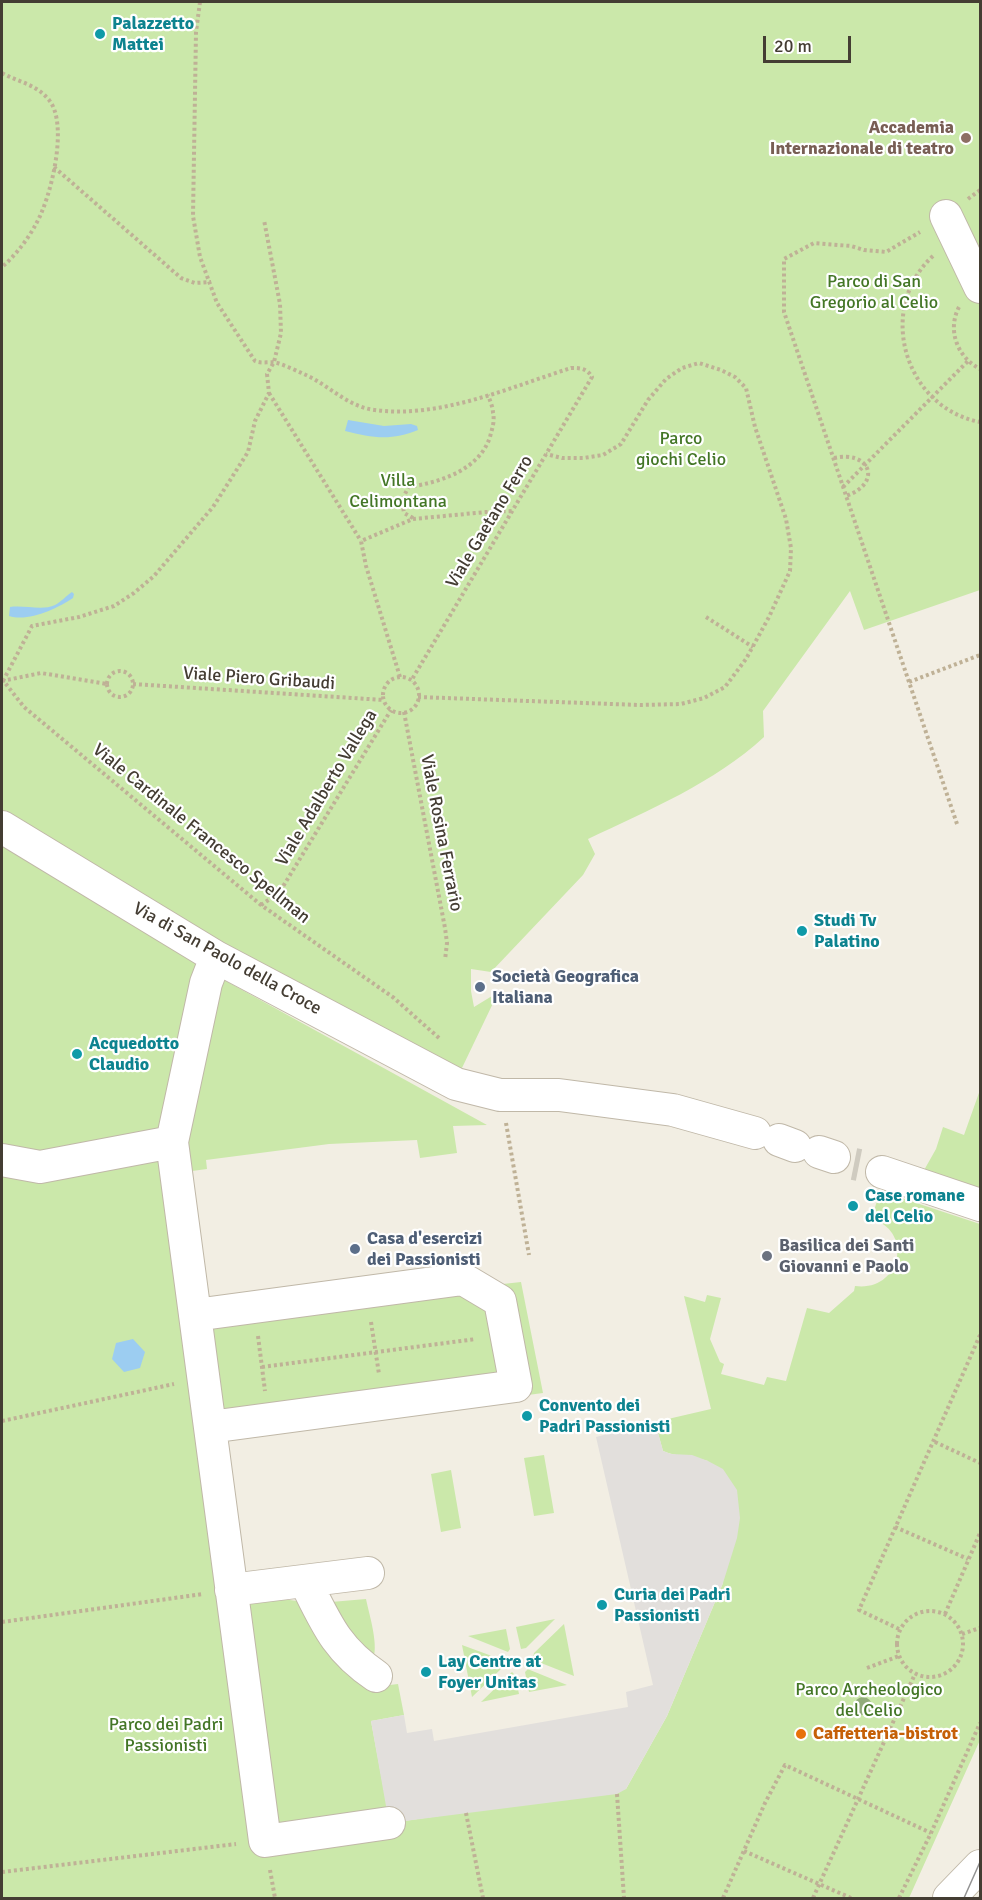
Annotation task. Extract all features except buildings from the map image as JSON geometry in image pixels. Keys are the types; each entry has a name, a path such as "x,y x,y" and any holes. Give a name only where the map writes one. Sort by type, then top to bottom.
{"street":[{"path":"951,228 980,287"},
{"name":"Via di San Paolo della Croce","path":"2,827 216,957 456,1083 500,1095 559,1095 673,1110 817,1152 981,1205"},
{"path":"216,957 206,983 172,1142 265,1841 389,1823"},
{"path":"2,1160 40,1167 172,1142"},
{"path":"195,1315 463,1279 500,1301 516,1386 210,1427"},
{"path":"231,1590 368,1573"},
{"path":"305,1581 329,1629 354,1661 376,1676"},
{"path":"949,1899 981,1866"},
{"path":"971,1899 981,1878"}],"path":[{"path":"200,2 196,32 193,216 200,257 217,303 255,361 262,364 274,362 310,377 360,407 375,410 399,412 446,406 488,395 494,414 487,445 477,459 453,476 429,484 409,487 403,496 404,513 413,519"},
{"path":"2,73 36,88 50,101 57,119 58,141 54,167 37,223 21,247 2,267"},
{"path":"54,167 181,278 195,283 211,282"},
{"path":"981,190 951,228 941,248 922,268 909,291 902,326 903,344 916,378 933,398 956,414 981,423"},
{"path":"2,680 32,626 114,606 154,576 213,507 248,452 255,421 268,393 267,374 274,362 281,333 279,304 264,220"},
{"path":"951,228 886,252 814,243 784,259 784,312 957,824"},
{"path":"980,287 970,292 957,310 954,332 956,342 968,361 981,369"},
{"path":"843,487 968,361"},
{"path":"418,698 640,705 681,704 704,698 725,687 753,647 782,592 790,571 791,548 786,519 754,428 746,388 741,382 721,370 699,363 682,368 666,379 648,400 621,444 603,455 562,458 546,454"},
{"name":"Viale Gaetano Ferro","path":"411,681 592,377 582,368 571,368 488,395"},
{"path":"268,393 361,541 366,566 400,677"},
{"path":"834,458 857,457 865,465 868,473 865,485 857,492 846,496"},
{"path":"361,541 413,519 512,511"},
{"path":"706,617 753,647"},
{"path":"909,682 981,655"},
{"name":"Viale Piero Gribaudi","path":"122,671 130,675 133,684 131,692 120,698 109,692 107,684 113,673 122,671"},
{"name":"Viale Piero Gribaudi","path":"2,680 41,673 107,684"},
{"path":"400,677 411,681 417,688 418,698 414,707 404,712 391,710 383,694 386,685 400,677"},
{"name":"Viale Cardinale Francesco Spellman","path":"2,680 24,708 261,905 394,998"},
{"name":"Viale Piero Gribaudi","path":"133,684 384,700"},
{"name":"Viale Adalberto Vallega","path":"261,905 279,893 391,710"},
{"name":"Viale Rosina Ferrario","path":"404,712 445,928 447,944 445,960"},
{"path":"506,1123 529,1256"},
{"path":"366,1292 384,1404"},
{"path":"257,1327 269,1419"},
{"path":"262,1367 506,1335"},
{"path":"899,1629 859,1610 981,1335"},
{"path":"2,1421 204,1378"},
{"path":"935,1442 981,1463"},
{"path":"895,1527 968,1559"},
{"path":"945,1614 981,1533"},
{"path":"2,1622 231,1590"},
{"path":"924,1610 935,1610 945,1614 953,1619 962,1634 961,1656 956,1665 947,1673 937,1677 915,1674 907,1668 899,1656 897,1639 899,1629 914,1614 924,1610"},
{"path":"962,1634 981,1628"},
{"path":"867,1668 899,1656"},
{"path":"813,1899 915,1674"},
{"path":"899,1899 981,1724"},
{"path":"723,1899 765,1803 786,1765 931,1833"},
{"path":"617,1794 624,1899"},
{"path":"466,1813 483,1899"},
{"path":"2,1872 265,1841"},
{"path":"744,1851 851,1899"}],"green space":[{"name":"Villa Celimontana","path":"2,2 980,2 980,590 864,630 850,591 763,711 764,737 702,782 588,839 595,854 583,875 491,972 471,969 474,1007 492,996 496,997 461,1070 171,913 2,811"},
{"name":"Parco dei Padri Passionisti","path":"2,846 224,980 487,1125 453,1126 457,1153 420,1158 417,1140 329,1144 206,1160 207,1169 192,1171 210,1300 521,1282 543,1393 227,1435 246,1580 252,1595 297,1601 365,1688 398,1684 404,1715 371,1721 390,1823 626,1789 667,1716 723,1583 708,1461 663,1451 655,1422 711,1409 684,1296 705,1302 707,1295 721,1298 710,1339 720,1362 724,1364 721,1374 764,1385 767,1377 786,1381 807,1308 829,1313 854,1291 855,1286 870,1286 891,1272 896,1261 895,1237 887,1227 875,1220 876,1216 873,1214 880,1191 980,1224 980,1740 909,1898 2,1898"},
{"path":"980,1090 980,1187 976,1190 923,1172 936,1149 943,1127 964,1135"},
{"path":"544,1455 554,1513 534,1516 524,1458"},
{"path":"451,1470 461,1528 441,1532 431,1474"},
{"path":"366,1599 375,1648 372,1661 363,1656 331,1602"},
{"path":"555,1619 526,1648 521,1649 516,1627"},
{"path":"564,1624 574,1676 533,1658 534,1653"},
{"path":"506,1629 510,1649 508,1652 468,1636"},
{"path":"462,1645 500,1659 503,1663 502,1668 472,1697"},
{"path":"528,1669 567,1685 529,1692 525,1672"},
{"path":"512,1672 515,1675 519,1694 481,1702"}],"shaded area":[{"path":"655,1422 663,1451 671,1454 692,1455 723,1469 737,1490 740,1518 737,1538 723,1583 667,1716 626,1789 617,1794 389,1823 371,1721 404,1715 407,1733 432,1729 434,1741 628,1707 626,1692 653,1685 596,1437"}],"water":[{"path":"348,420 384,426 411,424 417,426 418,430 399,436 373,437 345,431"},
{"path":"72,592 73,598 42,613 25,617 9,616 10,607 50,607"},
{"path":"133,1339 145,1352 140,1368 124,1372 112,1359 116,1343"}],"tunnel":[{"path":"854,1164 859,1165"}],"tram line":[{"path":"964,1898 980,1862"}],"place":[{"name":"Palazzetto Mattei","path":"100,34"},
{"name":"Accademia Internazionale di teatro","path":"966,138"},
{"name":"Studi Tv Palatino","path":"802,931"},
{"name":"Società Geografica Italiana","path":"480,987"},
{"name":"Acquedotto Claudio","path":"77,1054"},
{"name":"Case romane del Celio","path":"853,1206"},
{"name":"Casa d'esercizi dei Passionisti","path":"355,1249"},
{"name":"Basilica dei Santi Giovanni e Paolo","path":"767,1256"},
{"name":"Convento dei Padri Passionisti","path":"527,1416"},
{"name":"Curia dei Padri Passionisti","path":"602,1605"},
{"name":"Lay Centre at Foyer Unitas","path":"426,1672"},
{"name":"Caffetteria-bistrot","path":"801,1734"}],"park label":[{"name":"Parco di San Gregorio al Celio","path":"874,292"},
{"name":"Parco giochi Celio","path":"681,449"},
{"name":"Parco Archeologico del Celio","path":"869,1700"}]}
